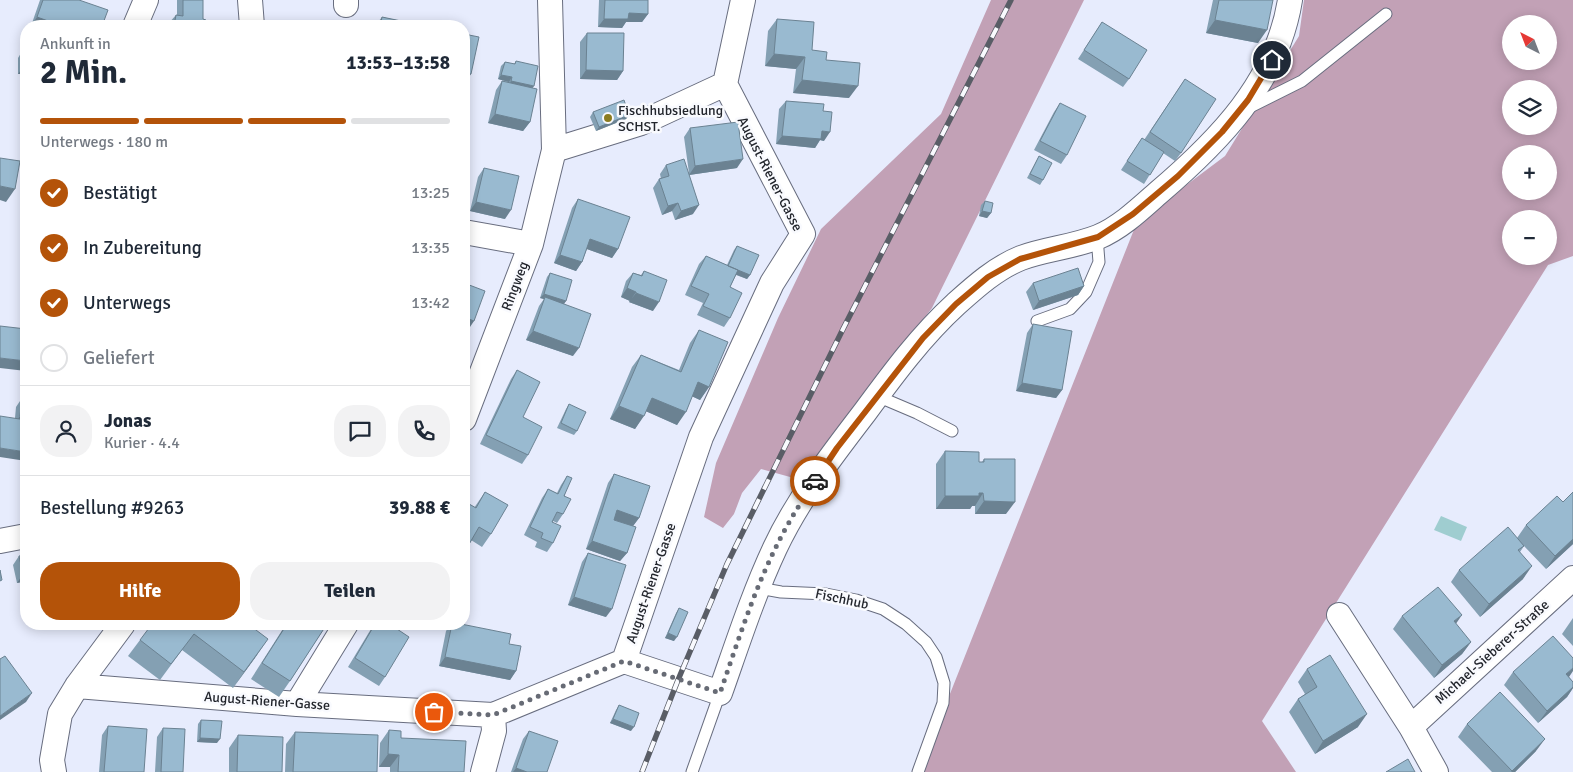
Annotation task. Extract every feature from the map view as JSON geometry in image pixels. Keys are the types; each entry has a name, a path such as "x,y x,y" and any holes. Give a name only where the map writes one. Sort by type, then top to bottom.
{"street":[{"path":"138,20 146,0"},
{"path":"250,0 252,20"},
{"name":"Ringweg","path":"470,403 531,244 554,150 550,0"},
{"path":"554,150 641,123 725,84 744,0"},
{"path":"624,661 720,693 758,588 775,547 795,511 827,462 923,338 956,304 988,277 1020,259 1098,237 1133,214 1178,176 1222,132 1248,100 1266,73 1278,48 1290,0"},
{"name":"August-Riener-Gasse","path":"76,686 297,704 493,715 624,661 701,437 772,284 803,234 725,84"},
{"path":"470,233 531,244"},
{"path":"0,541 20,537"},
{"name":"Michael-Sieberer-Straße","path":"1410,727 1573,578"},
{"path":"1338,615 1410,727 1436,772"},
{"path":"54,772 52,760 60,714 76,686 118,630"},
{"path":"297,704 342,630"},
{"path":"483,772 494,731 493,715"}],"lane":[{"path":"1238,113 1302,81 1386,14"},
{"path":"1037,321 1070,309 1086,292 1099,262 1098,237"},
{"path":"877,396 917,413 952,431"},
{"name":"Fischhub","path":"758,588 781,592 826,594 856,600 883,609 906,624 926,642 936,657 944,683 943,703 918,772"},
{"path":"692,772 720,693"}],"shaded area":[{"path":"991,0 1084,0 932,308 801,480 761,469 742,493 734,514 723,528 704,517 716,463 778,318 821,229 941,114"},
{"path":"1304,0 1573,0 1573,256 1557,262 1557,210 1502,210 1502,265 1548,265 1262,721 1296,772 919,772 1137,222 1225,156 1299,36"},
{"path":"1441,516 1467,527 1461,541 1434,530"}],"building":[{"path":"43,0 79,0 108,10 104,20 45,20 37,17"},
{"path":"183,0 203,0 203,19 206,20 175,20 176,15 183,16"},
{"path":"605,0 648,0 648,14 629,13 628,19 604,19"},
{"path":"1219,0 1273,0 1267,30 1215,20"},
{"path":"382,17 396,20 381,20"},
{"path":"777,19 814,22 812,50 827,52 826,60 860,63 858,86 802,80 805,57 774,54"},
{"path":"1102,22 1147,50 1129,79 1084,50"},
{"path":"587,33 624,33 623,71 586,70"},
{"path":"470,35 479,37 470,74"},
{"path":"516,61 538,66 534,86 511,81 512,77 501,75 505,62 515,64"},
{"path":"1185,79 1216,99 1181,153 1150,132"},
{"path":"502,81 537,89 530,122 495,114"},
{"name":"Fischhubsiedlung SCHST.","path":"624,100 629,115 599,127 593,112"},
{"path":"786,101 824,104 823,111 832,112 830,132 822,131 821,139 782,136"},
{"path":"1060,103 1086,116 1067,155 1040,141"},
{"path":"738,122 743,159 695,166 690,128"},
{"path":"1142,138 1164,152 1150,175 1127,161"},
{"path":"1039,156 1052,163 1043,180 1030,174"},
{"path":"0,158 20,161 15,189 0,186"},
{"path":"684,159 699,205 681,211 678,203 668,206 659,179 669,176 666,165"},
{"path":"484,168 519,176 511,210 476,202"},
{"path":"578,199 630,217 618,249 590,239 582,262 560,255"},
{"path":"985,201 993,203 991,213 982,211"},
{"path":"737,246 759,255 750,275 728,266"},
{"path":"706,256 738,270 730,287 742,293 730,318 703,306 709,294 691,286"},
{"path":"1078,268 1084,286 1039,301 1033,283"},
{"path":"644,271 667,280 659,302 627,288 633,273 642,276"},
{"path":"550,273 572,280 566,301 544,294"},
{"path":"470,285 485,291 474,321 470,319"},
{"path":"545,297 591,314 579,348 533,331"},
{"path":"1033,324 1072,331 1062,390 1022,383"},
{"path":"0,326 20,328 20,360 0,358"},
{"path":"699,330 728,342 709,387 698,382 686,412 652,398 644,416 619,406 641,355 681,372"},
{"path":"517,370 540,382 523,417 542,427 528,455 486,435"},
{"path":"569,404 586,412 577,431 561,423"},
{"path":"0,416 20,419 20,451 0,448"},
{"path":"945,451 979,452 979,462 984,462 984,459 1015,459 1015,502 984,501 983,493 979,493 979,496 945,496"},
{"path":"614,474 650,486 639,518 617,510 614,520 636,527 627,553 592,541"},
{"path":"567,476 572,478 564,496 571,499 563,514 557,512 552,522 561,526 553,543 541,538 543,533 530,527 548,489 558,494"},
{"path":"485,492 508,505 491,534 479,527 470,543 470,504 476,508"},
{"path":"1573,492 1573,539 1555,556 1526,525 1557,496 1563,502"},
{"path":"1508,527 1524,546 1518,550 1532,566 1489,604 1459,570"},
{"path":"588,553 626,565 612,609 574,597"},
{"path":"1438,587 1462,615 1454,621 1471,642 1442,665 1402,616"},
{"path":"679,608 688,612 677,637 668,633"},
{"path":"470,626 511,634 509,644 521,646 516,671 445,657 451,630 470,630"},
{"path":"148,630 256,630 268,639 244,672 194,634 171,664 140,640"},
{"path":"283,630 323,630 290,681 262,663"},
{"path":"371,630 398,630 409,637 385,677 355,658"},
{"path":"1553,636 1573,658 1573,668 1566,674 1573,682 1573,687 1547,711 1513,672"},
{"path":"1330,655 1367,714 1323,741 1298,699 1317,687 1307,669"},
{"path":"5,656 32,693 0,716 0,659"},
{"path":"1500,692 1545,739 1512,771 1467,724"},
{"path":"619,705 639,713 634,727 613,719"},
{"path":"201,720 222,721 220,739 200,738"},
{"path":"108,726 147,729 144,772 104,772"},
{"path":"163,728 185,729 183,772 161,772"},
{"path":"389,730 401,731 401,738 466,741 464,772 398,772 399,755 388,754"},
{"path":"529,731 558,741 547,772 527,772 516,768"},
{"path":"295,732 378,735 377,772 293,772"},
{"path":"238,735 283,737 282,772 237,772"},
{"path":"1408,759 1415,772 1386,772"}],"railway":[{"path":"642,772 727,564 843,329 1011,0"}],"way so far":[{"path":"434,712 493,715 624,661 720,693 775,547 795,511 815,481"}],"place":[{"name":"Fischhubsiedlung SCHST.","path":"608,118"}],"route":[{"path":"815,481 837,448 923,338 956,304 988,277 1020,259 1098,237 1112,230 1133,214 1178,176 1222,132 1248,100 1266,73 1272,60"}]}
